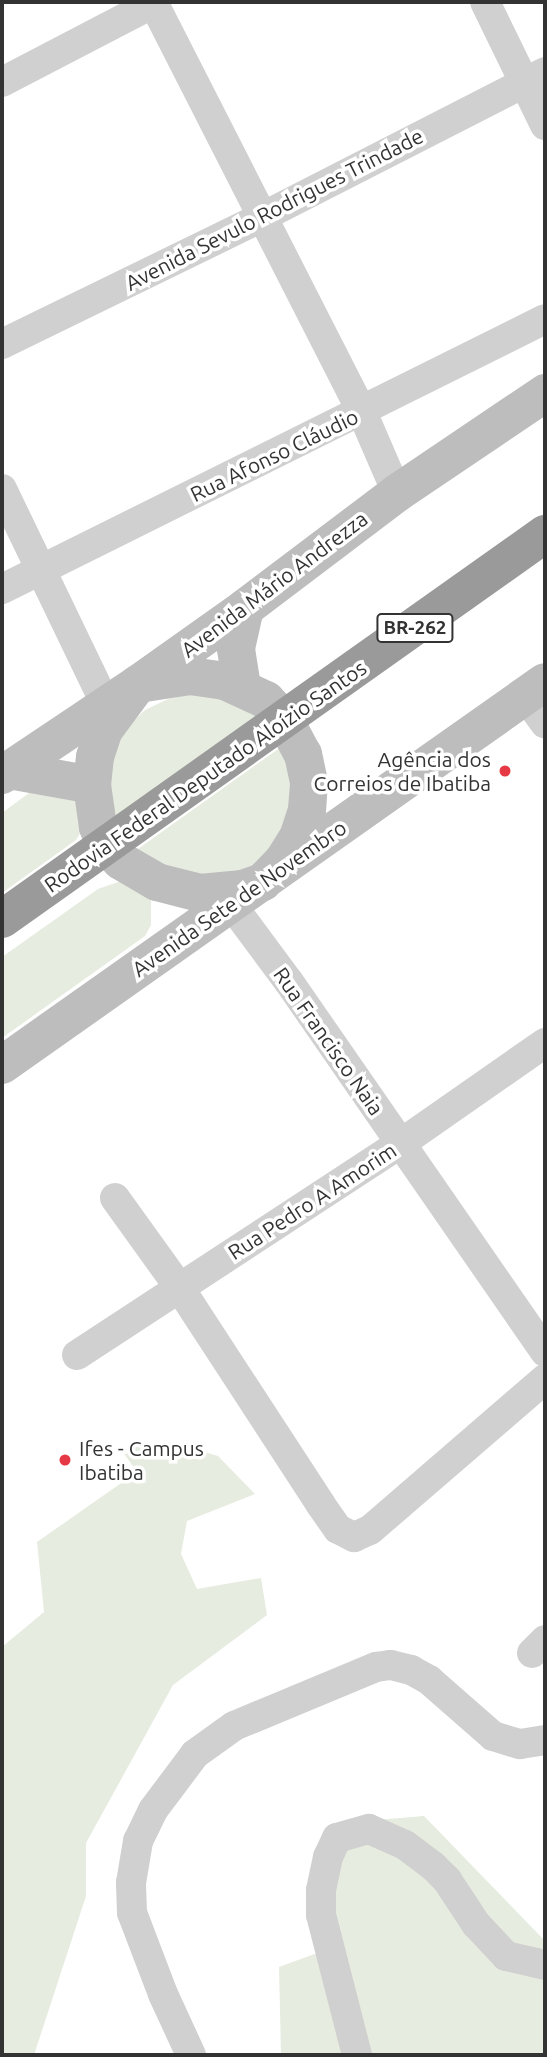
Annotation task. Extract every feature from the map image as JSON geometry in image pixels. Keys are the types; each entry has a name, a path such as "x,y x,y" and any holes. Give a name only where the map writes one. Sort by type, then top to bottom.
{"highway":[{"name":"Rodovia Federal Deputado Aloízio Santos","path":"2,919 545,534"}],"street":[{"path":"2,82 154,2 362,412 397,493"},
{"path":"485,2 535,77 545,125"},
{"name":"Avenida Sevulo Rodrigues Trindade","path":"2,345 262,217 535,77"},
{"name":"Rua Afonso Cláudio","path":"2,589 545,319"},
{"name":"Avenida Mário Andrezza","path":"5,772 105,703 138,684 245,608 397,493 545,393"},
{"path":"2,489 105,703"},
{"path":"242,687 236,648 245,608"},
{"path":"303,754 309,782 307,810 298,837 283,861 263,882 222,893 200,893 157,882 121,861 106,846 93,807 95,757 104,730 138,684 190,676 242,687 266,700 284,719 315,776 331,791 348,798 366,797 402,783"},
{"name":"Avenida Sete de Novembro","path":"2,1065 402,783 539,701"},
{"path":"5,772 92,785"},
{"path":"157,882 164,950"},
{"name":"Rua Francisco Naia","path":"230,904 289,982 545,1352"},
{"name":"Rua Pedro A Amorim","path":"77,1355 400,1144 545,1043"},
{"path":"115,1198 179,1287 338,1529 354,1536 370,1530 545,1379"},
{"path":"191,2055 163,1994 132,1913 131,1883 138,1841 153,1810 195,1754 234,1727 376,1667 391,1665 411,1670 429,1680 494,1736 520,1744 545,1740"},
{"path":"357,2055 321,1915 321,1890 328,1857 337,1838 369,1829 405,1845 447,1880 476,1924 506,1956 545,1965"}],"shaded area":[{"path":"192,694 217,696 241,705 261,720 113,822 106,797 113,748 127,727 145,710 168,699"},
{"path":"281,747 290,769 289,816 264,856 245,870 199,881 135,851"},
{"path":"29,793 74,795 82,830 76,840 2,893 2,813"},
{"path":"121,881 144,891 151,901 151,925 145,936 2,1038 2,957 98,889"},
{"path":"170,1442 218,1456 255,1494 187,1521 181,1554 197,1589 261,1578 267,1615 173,1685 86,1843 86,1896 34,2055 2,2055 2,1647 44,1612 37,1542 137,1472 120,1448"},
{"path":"424,1816 545,1941 545,2055 281,2055 279,1967 320,1952 341,1823"}],"place":[{"name":"Agência dos Correios de Ibatiba","path":"505,771"},
{"name":"Ifes - Campus Ibatiba","path":"65,1460"}]}
